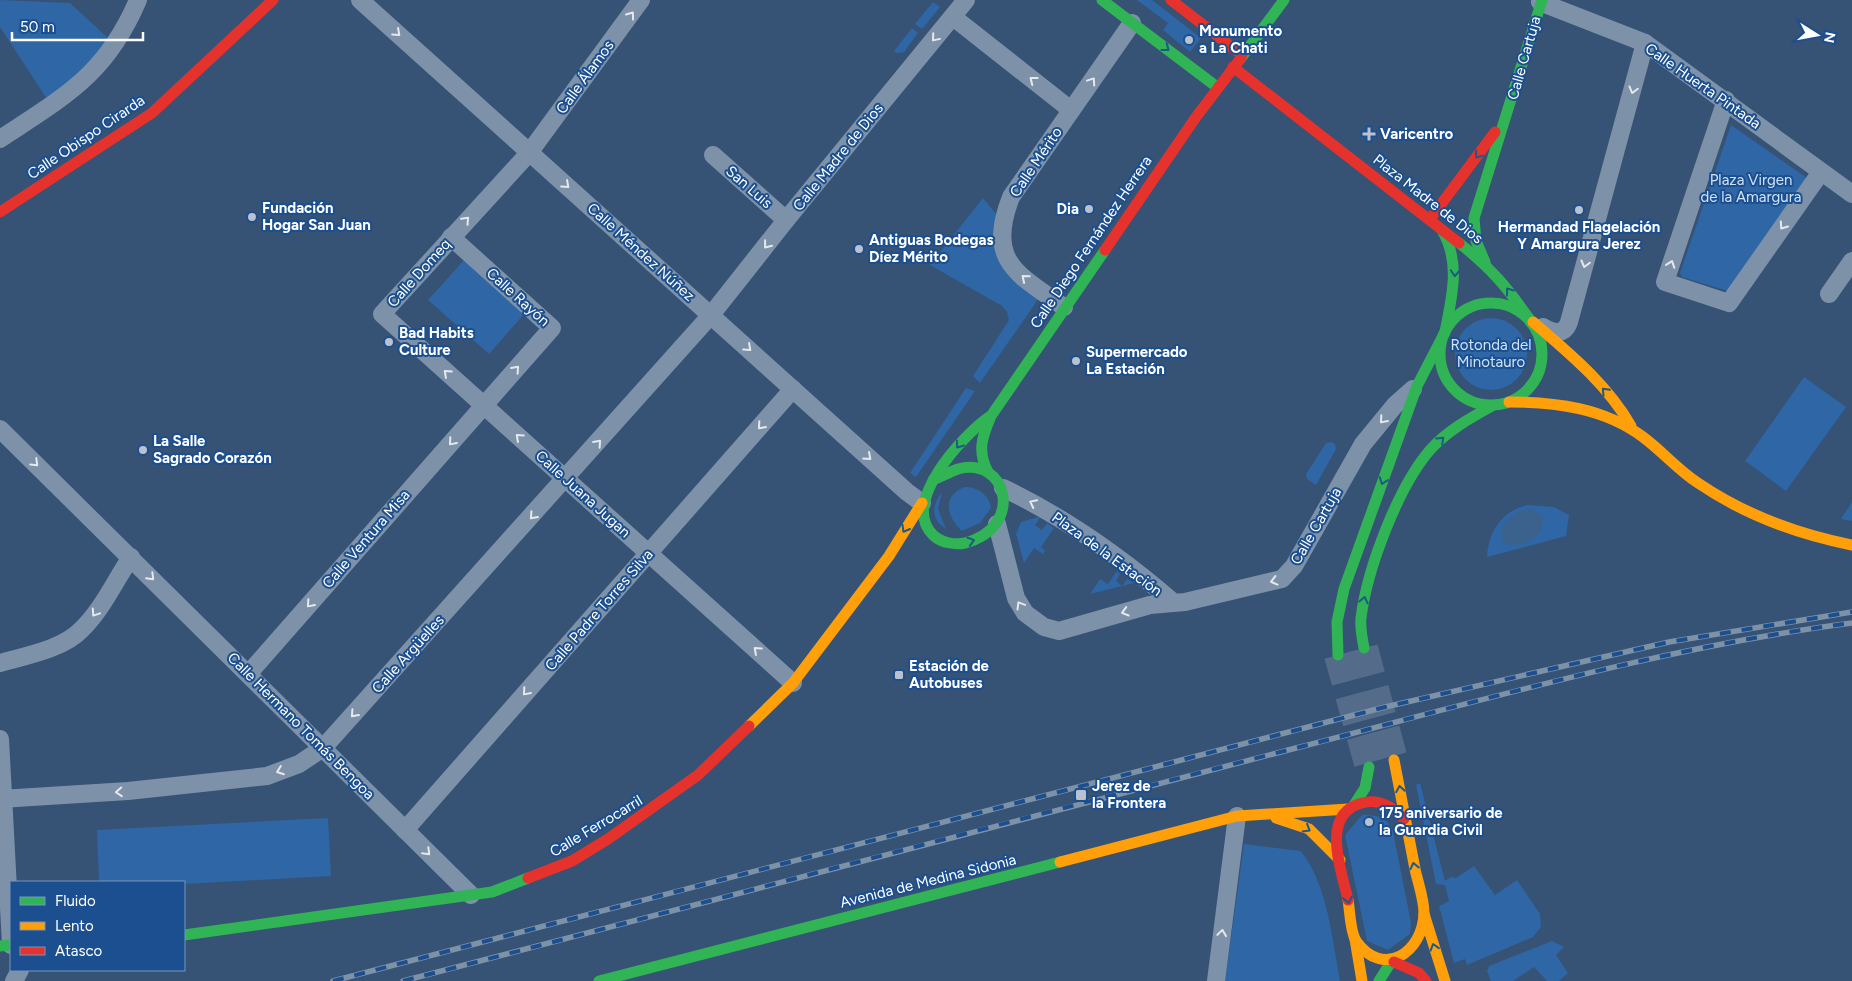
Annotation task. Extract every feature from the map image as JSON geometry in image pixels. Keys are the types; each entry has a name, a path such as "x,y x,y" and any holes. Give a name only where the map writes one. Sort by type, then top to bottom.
{"main road":[{"name":"Calle Obispo Cirarda","path":"0,212 152,113 258,8 273,0"},
{"path":"1102,0 1217,87 1284,0"},
{"path":"1172,0 1242,55"},
{"name":"Calle Cartuja","path":"1486,264 1476,245 1473,227 1541,1"},
{"name":"Plaza Madre de Dios","path":"1233,67 1486,264"},
{"name":"Calle Diego Fernández Herrera","path":"988,472 980,458 980,448 991,416 1064,307 1217,87"},
{"name":"Calle Cartuja","path":"1430,219 1507,116"},
{"name":"Calle Cartuja","path":"1338,655 1335,634 1336,613 1418,386 1445,332 1455,277 1455,264 1450,245 1441,228"},
{"path":"1486,264 1503,282 1530,320 1539,334 1542,350 1541,367 1534,382 1523,394 1509,402"},
{"path":"1492,406 1475,403 1460,394 1448,382 1441,366 1440,348 1445,332 1455,318 1469,308 1485,303 1502,303 1517,310 1530,320 1587,372 1617,404 1633,430"},
{"path":"1364,648 1361,620 1365,595 1401,496 1430,450 1464,422 1492,406 1509,402 1545,403 1574,407 1604,415 1633,430 1696,482 1739,508 1775,525 1819,539 1852,545"},
{"name":"Calle Diego Fernández Herrera","path":"934,480 967,434 991,416"},
{"path":"924,543 941,541 956,544 970,542 985,536 997,524 1003,513 1006,501 1003,488 988,472 961,467 947,471 934,480 922,503 925,525 931,534 941,541"},
{"name":"Calle Ferrocarril","path":"185,935 492,892 534,878 572,861 608,840 698,775 793,683 889,556 922,503"},
{"path":"889,556 907,550"},
{"path":"1394,760 1404,820 1424,912 1445,981"},
{"path":"1362,981 1356,939 1336,842 1338,829 1351,807 1362,794 1368,780 1369,766"},
{"name":"Avenida de Medina Sidonia","path":"599,981 1237,816 1351,807 1368,801 1380,802 1392,807 1404,820"},
{"name":"Avenida de Medina Sidonia","path":"1265,815 1309,829 1340,860"},
{"path":"1379,981 1393,962 1407,955 1416,944 1423,929 1424,912"},
{"path":"1356,939 1362,950 1371,956 1393,962 1419,973 1426,981"}],"street":[{"path":"0,139 85,80 106,57 125,29 138,0"},
{"name":"Calle Méndez Núñez","path":"360,0 922,503"},
{"name":"Calle Álamos","path":"529,153 641,0"},
{"name":"Calle Madre de Dios","path":"712,316 786,220 966,0"},
{"name":"Calle Huerta Pintada","path":"1541,1 1645,43 1726,100 1852,194"},
{"name":"Calle Mérito","path":"953,17 1072,110"},
{"name":"Calle Mérito","path":"1064,307 1023,278 1008,262 1002,243 1002,220 1011,198 1132,23"},
{"path":"1530,320 1553,332 1561,332 1567,327 1645,43"},
{"path":"1726,100 1665,282 1728,303 1821,172"},
{"name":"Calle Domeq","path":"484,406 382,314 529,153"},
{"name":"San Luis","path":"713,155 786,220"},
{"name":"Calle Rayón","path":"451,237 552,328 484,406"},
{"path":"1829,294 1852,261"},
{"name":"Calle Argüelles","path":"2,799 128,791 267,776 299,764 323,748 712,316"},
{"name":"Calle Cartuja","path":"1173,602 1185,602 1282,579 1294,566 1367,437 1395,405 1418,386"},
{"name":"Calle Padre Torres Silva","path":"404,830 793,389"},
{"name":"Calle Juana Jugan","path":"484,406 793,683"},
{"name":"Calle Ventura Misa","path":"249,673 484,406"},
{"name":"Calle Hermano Tomás Bengoa","path":"0,429 249,673 470,895"},
{"name":"Plaza de la Estación","path":"1003,488 1041,507 1150,583 1173,602"},
{"name":"Plaza de la Estación","path":"997,524 1016,598 1025,613 1044,627 1059,631 1150,605 1173,602"},
{"path":"0,663 38,653 80,632 131,557"},
{"path":"0,740 10,930"},
{"path":"1216,981 1237,816"}],"green space":[{"path":"0,0 70,3 109,39 88,66 47,99 0,27"},
{"path":"1137,0 1152,0 1201,38 1190,52 1163,30 1168,23"},
{"path":"933,2 940,7 922,29 915,24"},
{"path":"912,28 918,33 904,52 897,53 894,51"},
{"name":"Plaza Virgen de la Amargura","path":"1731,125 1807,178 1728,291 1682,277 1680,273"},
{"path":"983,198 996,214 994,238 1039,298 980,383 973,376 1009,320 1007,312 1002,306 930,265"},
{"path":"465,259 525,313 489,354 428,300"},
{"name":"Rotonda del Minotauro","path":"1491,318 1511,324 1521,334 1527,354 1521,374 1511,384 1491,390 1471,384 1461,374 1455,354 1461,334 1471,324"},
{"path":"1804,377 1846,407 1786,491 1745,461"},
{"path":"966,388 975,391 916,477 910,473"},
{"path":"1332,442 1335,444 1336,449 1316,485 1307,479 1306,474 1326,443"},
{"path":"965,487 974,488 982,493 988,499 991,508 980,523 962,531 953,520 949,507 952,495"},
{"path":"942,492 938,509 946,529 937,521 934,512 938,497"},
{"path":"1852,502 1852,521 1841,519"},
{"path":"1528,505 1554,507 1569,515 1566,536 1487,557 1490,539 1498,523 1511,512"},
{"path":"1040,518 1035,525 1042,530 1047,523 1054,528 1041,547 1045,551 1043,554 1034,548 1024,563 1016,534 1021,522"},
{"path":"1117,571 1120,574 1116,581 1122,586 1090,594 1100,579 1108,584"},
{"path":"1127,579 1134,583 1122,586"},
{"path":"1420,783 1445,881 1451,877 1456,878 1474,866 1495,895 1517,880 1540,914 1541,927 1533,937 1467,965 1465,959 1454,963 1439,906 1449,901 1445,885 1436,884 1416,785"},
{"path":"1362,815 1372,815 1384,819 1393,831 1411,923 1410,934 1388,950 1367,941 1345,835"},
{"path":"328,818 331,876 185,884 185,881 99,881 97,830"},
{"path":"1244,844 1301,851 1310,865 1323,896 1328,913 1340,981 1225,981"},
{"path":"1552,941 1564,947 1556,955 1568,973 1559,981 1547,981 1534,967 1513,981 1491,981 1487,971 1489,966"}],"shaded area":[{"path":"1526,509 1533,510 1542,516 1541,530 1532,540 1525,543 1511,545 1504,543 1501,531 1503,526 1515,514"}],"tunnel":[{"path":"1364,648 1394,760"},
{"path":"1338,655 1369,767"}],"railway":[{"path":"333,981 1385,707 1669,642 1852,612"},
{"path":"403,981 1503,694 1712,646 1852,623"}],"traffic: fast":[{"path":"1102,0 1217,87"},
{"path":"1241,58 1284,0"},
{"path":"1485,262 1476,241 1474,218 1542,0"},
{"path":"1442,230 1448,242 1453,267 1452,293 1445,332"},
{"path":"1459,243 1498,278 1530,320"},
{"path":"988,472 983,457 982,444 991,416 1105,250"},
{"path":"1491,303 1511,307 1527,318 1538,334 1542,354 1538,374 1527,390 1511,401 1491,405 1471,401 1455,390 1444,374 1440,354 1444,334 1455,318 1471,307 1491,303"},
{"path":"1338,655 1337,622 1344,589 1417,386 1445,332"},
{"path":"1364,648 1361,629 1364,598 1377,553 1396,506 1407,485 1418,466 1437,443 1459,425 1492,406"},
{"path":"933,480 936,479 939,477 958,469 975,468 989,473 998,482 1003,495 1002,509 996,523 984,535 965,543 957,544 944,542 936,538 925,522 924,506 929,489 939,471 964,439 989,417"},
{"path":"1354,805 1365,788 1369,767"},
{"path":"599,981 1060,862"},
{"path":"185,935 492,892 528,878"},
{"path":"0,946 10,945"},
{"path":"1379,981 1391,962"}],"traffic: slow":[{"path":"1533,322 1574,357 1599,383 1611,396 1631,426"},
{"path":"1509,402 1562,405 1612,419 1643,437 1691,478 1734,505 1791,529 1852,545"},
{"path":"749,726 793,683 889,556 922,503"},
{"path":"1348,900 1354,937 1367,952 1378,958 1389,959 1400,956 1417,940 1422,927 1424,908 1394,760"},
{"path":"1060,862 1237,816 1348,809"},
{"path":"1276,818 1309,829 1340,860"},
{"path":"1424,914 1445,981"},
{"path":"1355,939 1362,981"}],"traffic: jam":[{"path":"0,212 152,113 273,0"},
{"path":"1171,0 1242,55"},
{"path":"1105,250 1196,117 1241,58"},
{"path":"1233,67 1459,243"},
{"path":"1430,219 1495,132"},
{"path":"528,878 572,861 608,839 698,775 749,726"},
{"path":"1348,900 1338,859 1337,831 1341,819 1349,809 1369,802 1391,807 1404,819"},
{"path":"1394,962 1419,973 1426,981"}],"place":[{"name":"Monumento a La Chati","path":"1189,40"},
{"name":"Varicentro","path":"1369,134"},
{"name":"Dia","path":"1089,209"},
{"name":"Hermandad Flagelación Y Amargura Jerez","path":"1579,210"},
{"name":"Fundación Hogar San Juan","path":"252,217"},
{"name":"Antiguas Bodegas Díez Mérito","path":"859,249"},
{"name":"Bad Habits Culture","path":"389,342"},
{"name":"Supermercado La Estación","path":"1076,361"},
{"name":"La Salle Sagrado Corazón","path":"143,450"},
{"name":"Estación de Autobuses","path":"899,675"},
{"name":"Jerez de la Frontera","path":"1081,795"},
{"name":"175 aniversario de la Guardia Civil","path":"1369,822"}]}
